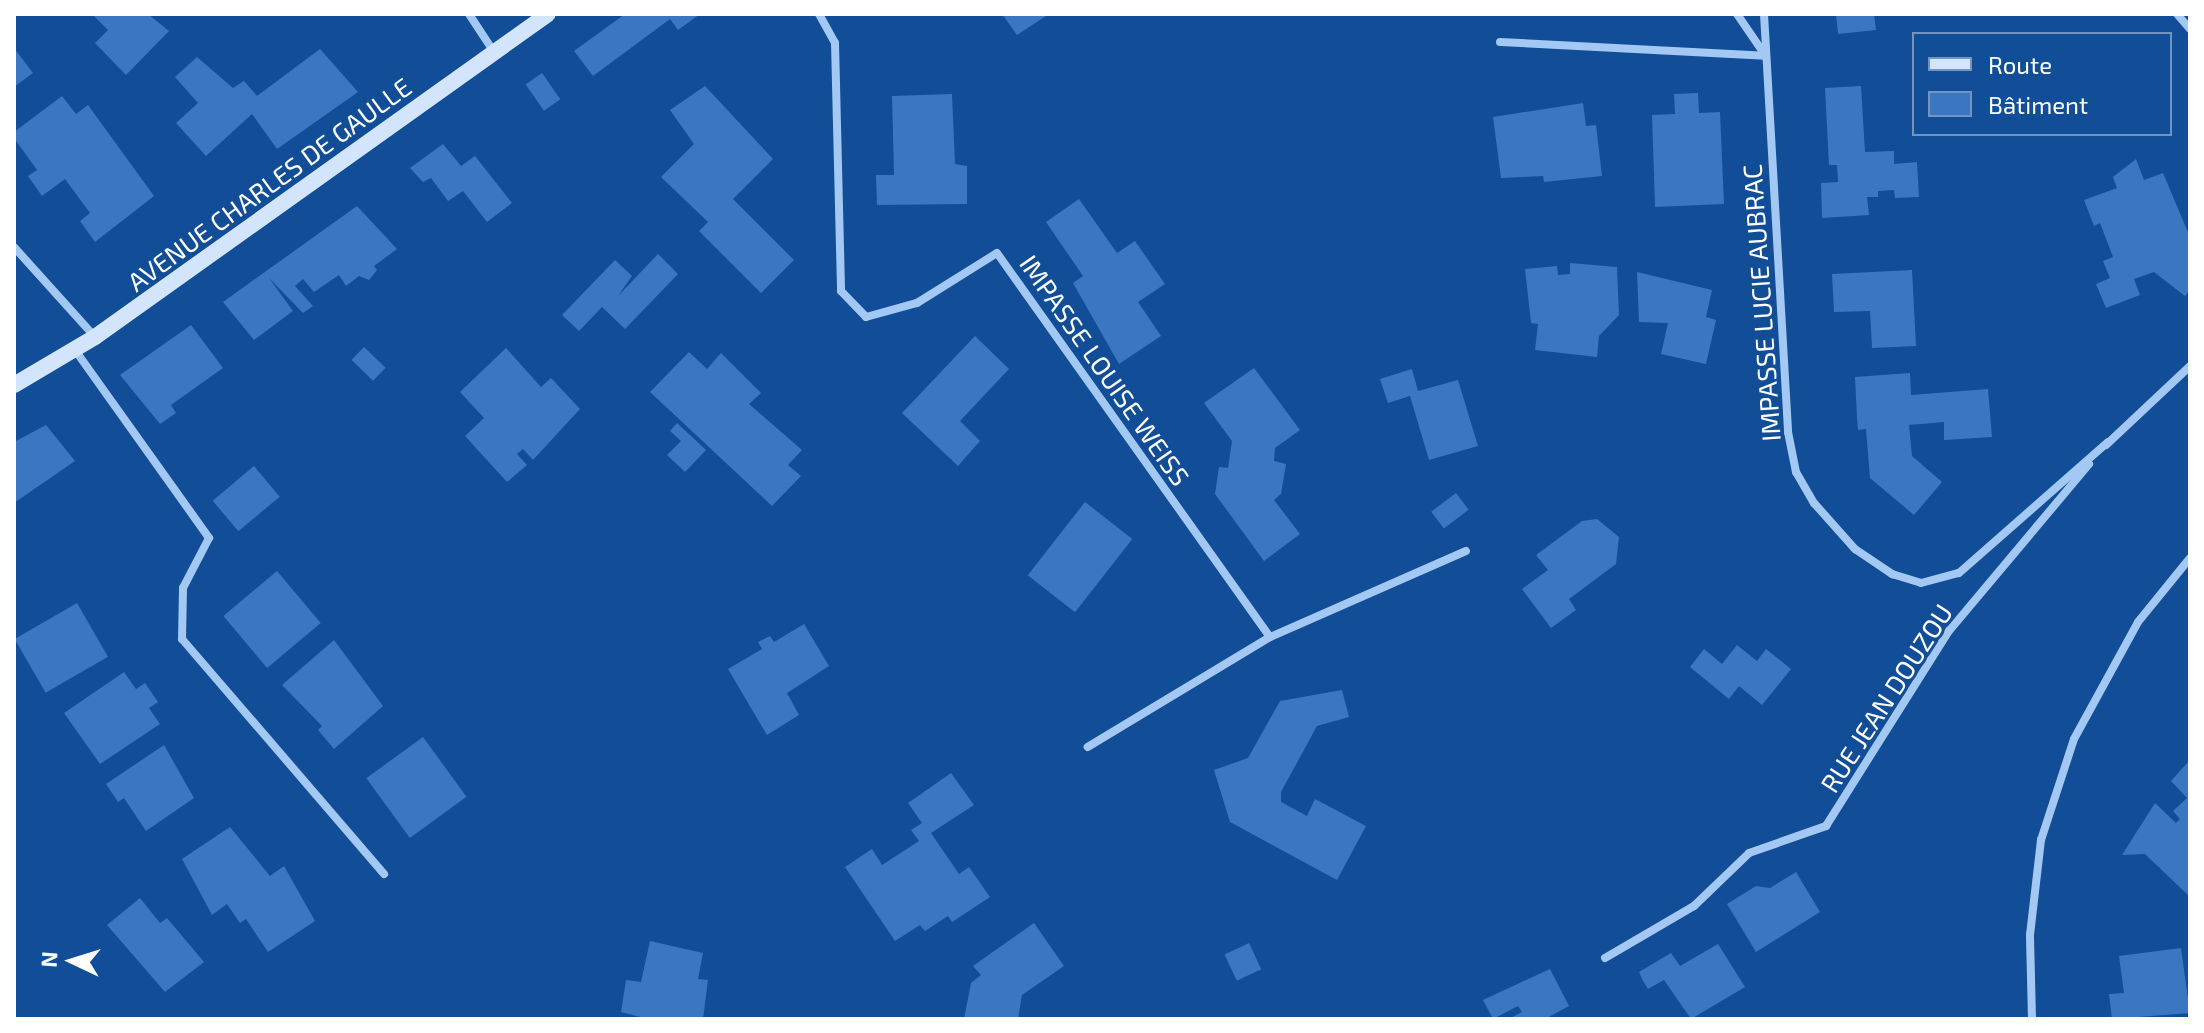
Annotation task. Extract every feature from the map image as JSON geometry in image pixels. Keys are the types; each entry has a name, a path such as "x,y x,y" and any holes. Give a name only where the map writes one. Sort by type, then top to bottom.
{"main road":[{"name":"AVENUE CHARLES DE GAULLE","path":"14,385 95,337 548,14"}],"street":[{"path":"469,14 494,52"},
{"name":"IMPASSE LOUISE WEISS","path":"819,14 835,43 841,291 866,317 917,303 997,253 1270,637"},
{"path":"1737,14 1765,56"},
{"name":"IMPASSE LUCIE AUBRAC","path":"1764,14 1788,432 1796,472 1814,503 1855,549 1892,574 1921,583 1959,573 2108,442"},
{"path":"2177,14 2190,29"},
{"path":"1500,42 1765,56"},
{"path":"14,247 95,337"},
{"path":"75,350 209,538 183,588 182,639 384,874"},
{"name":"RUE JEAN DOUZOU","path":"1605,958 1694,906 1749,853 1826,826 1949,631 2108,442 2190,366"},
{"path":"1088,747 1270,637 1466,551"},
{"path":"2032,1019 2030,935 2041,840 2074,739 2138,622 2190,558"}],"building":[{"path":"92,14 148,14 169,31 126,75 95,43 108,30"},
{"path":"625,14 700,14 678,30 670,19 593,76 574,51"},
{"path":"1002,14 1049,14 1017,35"},
{"path":"1836,14 1874,14 1876,30 1838,34"},
{"path":"14,48 33,73 14,87"},
{"path":"320,49 358,92 277,149 252,114 206,156 176,123 198,103 175,77 197,57 233,88 244,81 257,96"},
{"path":"542,73 560,99 544,111 526,84"},
{"path":"705,86 773,159 733,199 794,260 761,293 699,231 708,222 661,177 694,144 670,110"},
{"path":"1861,86 1865,152 1894,151 1894,164 1917,162 1919,197 1895,198 1894,190 1878,191 1878,197 1867,197 1869,215 1822,218 1821,183 1838,182 1837,165 1829,165 1825,88"},
{"path":"1698,93 1699,113 1720,112 1724,204 1655,207 1652,115 1675,114 1674,94"},
{"path":"952,94 955,164 967,166 967,204 877,205 876,175 894,175 892,96"},
{"path":"62,96 76,114 88,105 154,196 95,242 80,221 90,213 65,179 42,196 28,176 37,170 14,138 14,132"},
{"path":"1583,103 1586,126 1596,125 1602,176 1544,182 1543,176 1501,178 1493,117"},
{"path":"443,144 461,166 475,156 512,203 487,222 463,191 448,201 431,178 423,182 410,168"},
{"path":"2136,159 2144,180 2163,173 2190,237 2190,290 2185,296 2154,272 2134,279 2140,295 2106,308 2096,284 2110,278 2103,261 2113,257 2100,223 2094,226 2084,200 2117,188 2113,177"},
{"path":"1079,199 1117,253 1135,241 1165,284 1138,302 1161,336 1119,364 1073,283 1083,276 1046,222"},
{"path":"357,206 397,249 374,266 377,270 369,280 359,276 346,286 339,275 314,292 303,279 295,286 313,306 303,313 269,278 293,311 254,340 223,302"},
{"path":"658,254 678,274 625,329 602,307 579,331 562,315 615,260 632,276 618,296"},
{"path":"1570,263 1617,267 1619,315 1599,336 1597,357 1535,350 1538,324 1531,323 1525,269 1557,266 1558,275 1570,274"},
{"path":"1912,270 1916,346 1872,348 1870,311 1834,312 1832,274"},
{"path":"1637,272 1712,290 1706,317 1716,320 1706,364 1661,354 1668,323 1639,322"},
{"path":"191,325 223,368 171,405 176,413 160,424 120,375"},
{"path":"975,336 1009,369 960,421 980,441 958,466 902,413"},
{"path":"364,347 386,368 373,381 351,360"},
{"path":"506,348 541,387 551,378 580,409 533,460 523,449 517,454 527,465 507,482 465,436 484,418 460,392"},
{"path":"689,352 707,369 721,353 761,393 749,404 802,450 788,465 801,476 772,506 650,392"},
{"path":"1254,368 1300,430 1275,448 1274,461 1286,464 1281,494 1274,500 1300,534 1264,561 1215,494 1219,467 1228,468 1232,441 1204,403"},
{"path":"1412,369 1418,391 1458,380 1478,446 1429,460 1410,396 1388,403 1380,379"},
{"path":"1910,373 1911,395 1988,389 1992,437 1944,440 1944,422 1909,425 1912,456 1942,482 1914,515 1870,478 1866,429 1858,430 1855,377"},
{"path":"677,423 706,450 685,472 667,455 681,441 670,431"},
{"path":"46,425 75,461 14,503 14,442"},
{"path":"254,466 280,497 238,531 213,501"},
{"path":"1456,493 1469,510 1444,528 1431,512"},
{"path":"1085,502 1132,539 1075,612 1028,575"},
{"path":"1597,519 1619,537 1616,564 1569,599 1576,610 1551,628 1522,589 1548,570 1536,555 1582,521"},
{"path":"277,571 321,623 267,668 223,616"},
{"path":"77,603 108,657 46,693 15,639"},
{"path":"804,624 829,666 787,693 799,715 767,735 728,669 762,649 758,642 770,636 774,642"},
{"path":"334,640 383,706 334,749 318,730 322,726 282,685"},
{"path":"1737,645 1757,661 1766,649 1791,669 1762,705 1739,686 1729,699 1690,667 1704,649 1722,664"},
{"path":"124,672 136,689 145,683 158,702 149,708 160,724 100,764 64,713"},
{"path":"1342,690 1349,717 1317,726 1281,792 1281,802 1307,816 1315,799 1366,826 1337,880 1230,822 1214,770 1248,758 1280,701"},
{"path":"423,737 466,797 410,838 366,778"},
{"path":"164,745 194,798 146,831 124,798 118,802 106,784"},
{"path":"2188,762 2190,897 2145,854 2122,855 2155,803 2176,823 2180,819 2173,811 2187,798 2171,781"},
{"path":"951,773 974,805 931,833 959,874 969,867 990,897 952,922 948,916 925,931 920,925 895,941 845,867 872,849 882,865 919,841 911,830 922,823 908,803"},
{"path":"230,827 270,876 284,866 315,921 268,952 246,919 240,923 227,904 212,915 182,859"},
{"path":"1796,872 1820,912 1756,952 1727,904 1756,886 1770,888"},
{"path":"140,898 160,923 167,918 204,962 165,992 107,925"},
{"path":"1034,923 1064,966 1022,995 1018,1019 964,1019 971,983 981,975 973,966"},
{"path":"650,941 703,953 698,979 708,980 703,1019 648,1019 621,1012 626,980 641,982"},
{"path":"1249,943 1261,969 1237,981 1225,954"},
{"path":"1718,944 1745,987 1691,1019 1664,980 1648,989 1639,972 1671,953 1680,966"},
{"path":"2181,948 2190,1013 2112,1019 2109,994 2124,993 2119,956"},
{"path":"1550,969 1569,1006 1545,1019 1509,1019 1522,1012 1518,1006 1493,1019 1483,1000"}]}
